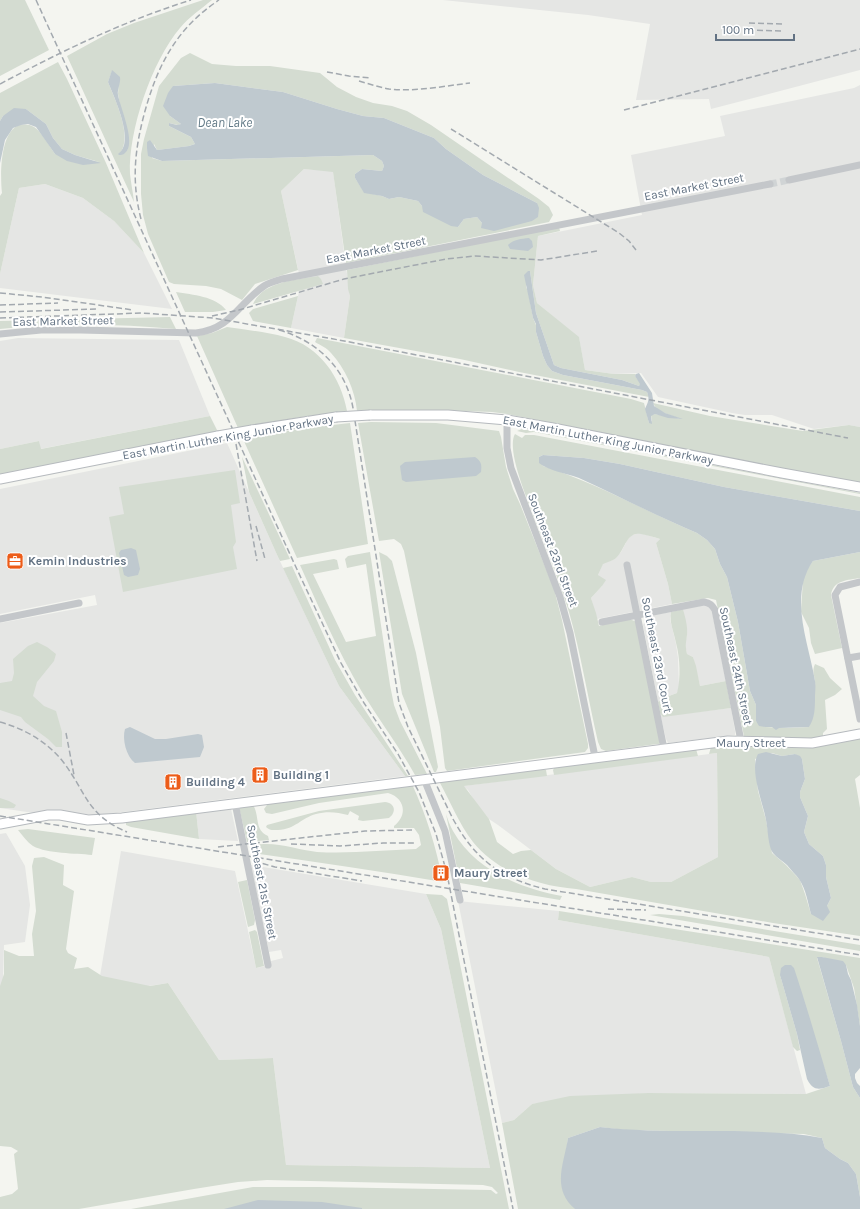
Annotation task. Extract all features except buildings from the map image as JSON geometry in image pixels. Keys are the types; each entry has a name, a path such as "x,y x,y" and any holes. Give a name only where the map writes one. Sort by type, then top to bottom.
{"main road":[{"name":"East Martin Luther King Junior Parkway","path":"0,479 218,436 336,417 370,415 448,415 508,420 860,487"},
{"name":"Maury Street","path":"0,824 54,815 88,820 122,818 728,741 812,744 860,734"}],"street":[{"path":"789,180 860,165"},
{"name":"East Market Street","path":"0,334 41,330 205,332 215,329 227,320 255,293 266,285 282,279 770,184"},
{"name":"Southeast 23rd Street","path":"508,420 508,448 511,468 560,597 570,632 595,757"},
{"name":"Southeast 23rd Court","path":"627,565 664,749"},
{"path":"860,582 840,587 836,590 835,599 860,719"},
{"name":"Southeast 24th Street","path":"638,615 704,602 709,603 715,610 741,741"},
{"path":"0,619 79,603"},
{"path":"602,622 638,615"},
{"path":"848,658 860,656"},
{"path":"424,779 445,830 460,900"},
{"name":"Southeast 21st Street","path":"235,803 268,965"}],"shaded area":[{"path":"0,0 25,0 49,50 0,76"},
{"path":"203,0 212,0 180,28 170,42 151,77 138,118 130,157 130,174 134,202 67,56 107,34 134,23","holes":["112,71 118,81 118,94 124,127 108,82","124,127 128,149 121,152 124,145"]},
{"path":"443,0 860,0 860,70 711,109 709,99 636,100 650,24 588,15"},
{"path":"190,53 212,64 270,66 320,73 337,87 356,97 373,103 392,106 407,111 431,125 539,199 549,207 553,215 549,222 346,263 333,172 304,169 281,191 298,270 255,284 242,300 221,289 206,286 174,284 169,282 148,234 143,215 141,194 141,154 159,86 181,58","holes":["215,83 283,92 363,116 384,118 434,138 446,149 483,175 537,203 482,223 477,217 464,219 458,227 422,206 418,201 399,197 389,199 364,192 355,178 355,174 362,169 382,171 384,166 382,161 373,155 162,161 152,158 154,144 157,150 195,144 191,137 169,126 169,123 178,125 181,124 170,116 173,86"]},
{"path":"58,62 106,163 144,253 114,221 83,198 45,184 19,188 0,274 0,196 2,193 1,165 8,136 13,129 19,125 31,125 40,132 55,154 99,162 75,155 62,149 53,138 46,124 26,109 3,116 0,121 0,93"},
{"path":"860,85 860,427 849,425 814,429 772,415 745,415 732,413 658,397 641,373 614,374 585,370 579,338 537,303 533,285 538,236 642,215 631,155 725,136 720,116 854,88"},
{"path":"304,169 333,171 350,296 344,338 291,328 301,283 281,191"},
{"path":"45,184 83,198 114,221 144,253 172,309 0,288 0,274 19,188"},
{"path":"559,227 560,231 538,236 533,285 537,303 579,337 585,370 614,374 636,374 635,376 641,384 639,386 622,380 561,368 554,365 536,313 530,271 526,287 536,325 536,332 547,365 552,371 563,375 642,390 647,392 649,397 460,359 344,338 350,296 347,270"},
{"path":"318,276 323,284 253,304 264,290 272,286"},
{"path":"176,292 210,299 221,305 226,310 213,312 185,312"},
{"path":"298,296 291,328 253,321 249,313 253,309"},
{"path":"170,317 176,329 88,325 0,329 0,321"},
{"path":"227,327 278,335 297,341 309,348 327,365 334,375 340,387 347,411 238,428 197,336 212,333"},
{"path":"18,338 179,340 210,416 40,449 39,441 0,449 0,341"},
{"path":"317,338 631,399 644,403 649,423 652,421 651,415 655,414 681,419 661,411 653,403 710,416 803,431 849,425 860,427 860,483 705,455 507,414 437,410 357,411 352,387 345,372 329,351 315,342"},
{"path":"210,416 218,432 0,475 0,449 39,441 41,449"},
{"path":"350,423 368,544 297,558 243,439 298,429"},
{"path":"358,423 436,423 499,431 506,467 513,489 554,589 588,744 588,748 585,752 447,771 445,768 440,727 404,551 401,544 394,539 379,541"},
{"path":"522,429 860,494 534,432 526,433 517,431"},
{"path":"515,434 522,438 525,435 534,435 860,497 860,511 724,487 620,464 584,458 543,455 539,457 543,466 602,489 697,533 707,540 715,549 720,564 727,577 738,622 750,691 756,705 756,721 765,727 809,727 815,691 813,670 815,664 824,668 830,678 842,689 835,695 825,700 827,729 823,733 823,737 812,739 744,736 716,600 708,598 672,604 668,584 656,543 660,539 636,534 629,538 615,559 603,564 598,575 606,580 591,598 599,626 624,620 633,620 636,622 660,741 659,744 606,751 601,749 598,742 569,612 518,474 513,451"},
{"name":"Kemin Industries","path":"227,443 278,557 339,686 405,776 93,815 57,810 34,813 0,808 0,623 97,605 95,595 0,614 0,489"},
{"path":"242,457 290,559 280,561 278,557 249,492"},
{"path":"235,470 240,503 231,505 236,542 233,547 237,569 123,592 109,517 124,514 119,487"},
{"path":"640,533 660,539 656,543 668,584 672,604 597,619 591,598 602,586 598,575 603,563 615,559 621,552 628,539 632,535"},
{"path":"370,552 394,705 400,721 427,774 415,775 362,692 337,645 300,565 334,559 337,560 339,569 313,574 346,642 376,636 366,564 347,568 345,559 348,556"},
{"path":"379,552 387,556 392,561 416,653 438,767 436,772 434,772 402,694"},
{"path":"860,552 860,578 846,580 838,584 832,590 831,595 842,648 815,654 811,643 809,628 801,612 803,579 813,561"},
{"path":"292,566 335,660 355,695 408,776 405,776 339,686 283,568"},
{"path":"705,605 711,607 726,681 700,686 693,657 687,654 685,644 687,635 683,609"},
{"path":"683,609 687,628 687,654 693,657 700,686 726,681 731,708 663,717 660,713 658,702 661,699 677,693 679,681 679,661 671,623 671,612"},
{"path":"671,612 670,619 678,658 679,688 677,693 661,699 658,702 643,625 647,618 653,615"},
{"path":"37,642 56,654 54,661 37,682 33,696 44,706 56,711 62,732 62,747 56,747 21,717 0,710 0,683 12,681 14,673 13,659 28,646"},
{"path":"731,708 735,735 668,743 660,713 680,714"},
{"path":"860,738 860,775 855,779 860,808 860,936 547,885 519,876 494,862 473,842 463,828 439,781 541,768 546,770 547,776 464,786 489,819 497,842 513,854 531,850 556,869 590,887 632,877 651,882 671,882 718,857 717,753 709,754 711,747 722,745 820,746","holes":["772,753 782,756 795,754 802,759 805,779 800,792 800,797 808,816 804,832 809,844 823,856 826,865 826,877 831,898 827,906 811,914 800,880 772,853 766,820 758,791 755,759"]},
{"path":"696,749 698,756 554,775 553,770 555,767"},
{"path":"717,753 718,857 671,882 651,882 632,877 590,887 556,869 489,819 475,802 468,790 463,786"},
{"path":"412,784 430,832 443,882 253,853 252,846 260,844 284,846 317,852 416,849 421,845 419,835 414,828 394,828 401,817 403,807 394,795 388,793 319,803 272,814 266,813 264,809 271,802"},
{"path":"0,798 16,805 14,808 0,808"},
{"path":"385,802 391,804 394,808 392,816 389,818 363,821 358,820 359,816 350,811 348,815 324,812 306,818 289,828 272,830 266,827 267,825 319,811"},
{"path":"253,805 259,826 268,836 269,840 247,842 239,807"},
{"path":"231,809 238,841 199,839 196,811"},
{"path":"196,811 199,839 126,825 126,821"},
{"path":"446,814 452,829 462,845 486,867 515,883 546,893 562,896 560,900 460,883"},
{"path":"28,829 95,838 92,855 54,852 39,849 29,843 18,830"},
{"path":"6,833 25,866 30,905 25,942 4,945 2,1014 0,1014 0,834"},
{"path":"121,851 235,871 256,968 271,965 271,961 283,958 281,950 269,952 251,865 426,894 441,929 490,1168 286,1165 273,1058 219,1060 168,983 97,994"},
{"path":"44,857 64,865 63,885 74,891 66,949 68,953 77,958 74,969 88,967 102,976 150,986 168,983 219,1060 273,1058 286,1165 490,1168 441,929 426,894 442,895 447,899 509,1209 131,1209 253,1187 491,1190 496,1194 498,1193 492,1187 483,1185 267,1180 238,1182 79,1209 0,1209 0,1197 12,1194 18,1189 14,1154 18,1151 11,1147 0,1146 0,986 4,974 4,950 19,956 34,956 32,934 36,911 32,866 34,858"},
{"path":"247,880 255,920 254,925 248,927 238,882"},
{"path":"458,901 559,911 558,920 769,957 806,1094 648,1093 532,1104 514,1120 502,1123"},
{"path":"559,911 860,958 860,1026 854,988 846,965 822,957 817,958 853,1087 860,1098 860,1197 856,1174 848,1163 825,1148 822,1138 804,1134 625,1130 600,1127 568,1138 566,1153 575,1209 518,1209 502,1123 514,1120 532,1104 570,1096 648,1093 806,1094 830,1086 817,1046 780,975 797,1034 800,1050 797,1051 793,1047 769,957 558,920"},
{"path":"659,914 683,916 860,945 860,951 650,915"},
{"path":"255,930 257,932 264,966 256,968 249,932"}],"water":[{"path":"112,70 120,77 118,95 129,134 128,148 124,154 121,155 118,154 123,148 125,140 124,130 119,108 108,82"},
{"name":"Dean Lake","path":"215,83 283,92 363,116 384,118 434,138 446,149 483,175 537,203 539,208 538,217 532,221 494,231 481,228 482,223 477,217 464,219 458,227 451,226 423,212 422,206 418,201 399,197 389,199 382,196 364,193 355,178 355,174 362,169 382,171 384,166 382,161 373,155 162,161 148,156 147,142 150,140 157,150 195,144 191,137 169,126 169,123 177,125 181,124 170,116 163,106 168,93 173,86"},
{"path":"14,108 26,109 46,124 53,138 62,149 75,155 101,163 83,165 67,161 55,154 36,127 28,124 13,128 5,140 0,163 0,121 3,116"},
{"path":"529,238 532,241 533,247 528,251 510,249 508,245 515,240"},
{"path":"530,271 536,313 554,365 561,368 622,380 639,386 640,384 635,376 639,373 652,393 654,406 665,413 683,419 668,418 655,414 651,416 652,424 649,423 645,409 648,402 647,392 563,375 552,371 547,365 543,356 536,332 536,324 533,318 524,275"},
{"path":"543,455 584,458 620,464 724,487 860,511 860,552 813,561 806,575 802,590 802,620 815,685 814,712 809,727 779,728 776,730 772,727 759,726 756,721 756,705 750,691 738,622 727,577 720,564 715,549 707,540 697,533 579,478 543,466 539,463 539,457"},
{"path":"475,457 481,463 481,472 476,476 406,482 402,480 400,466 405,462"},
{"path":"131,548 136,550 140,569 138,575 128,577 124,575 119,553 121,550"},
{"path":"130,727 155,739 166,739 198,734 202,735 204,747 200,757 135,763 129,756 124,742 125,729"},
{"path":"766,752 782,756 795,754 800,756 802,759 805,779 800,792 800,797 808,816 804,832 809,844 823,856 826,865 826,877 831,898 827,906 830,912 823,921 811,914 803,887 798,877 771,850 755,769 758,754"},
{"path":"817,957 843,961 846,965 851,980 860,1026 860,1068 855,1074 855,1078 860,1086 860,1098 853,1087"},
{"path":"785,965 791,965 794,968 830,1086 819,1089 814,1088 807,1079 797,1034 780,975 781,968"},
{"path":"600,1127 683,1131 767,1132 822,1138 825,1148 848,1163 856,1174 860,1197 860,1209 575,1209 563,1193 561,1184 562,1166 568,1138"},
{"path":"258,1200 322,1202 362,1209 224,1209"}],"tunnel":[{"path":"770,184 789,180"}],"railway":[{"path":"36,0 341,663 364,703 398,754 419,792 436,834 447,874 513,1209"},
{"path":"0,84 117,27 191,0"},
{"path":"141,219 135,177 139,138 150,94 171,48 192,23 204,11 219,0"},
{"path":"749,23 785,24"},
{"path":"748,30 784,31"},
{"path":"624,110 860,49"},
{"path":"327,72 370,78"},
{"path":"359,81 389,89 399,90 470,83"},
{"path":"451,129 619,233 629,241 636,250"},
{"path":"212,316 239,310 344,279 446,259 475,256 541,260 597,251"},
{"path":"0,293 42,297 133,310"},
{"path":"0,305 58,303"},
{"path":"0,312 96,309"},
{"path":"0,318 142,313 213,318 339,340 848,438"},
{"path":"279,330 306,341 317,349 328,358 344,380 353,408 399,703 408,727 453,819 461,833 480,856 502,873 545,889 860,940"},
{"path":"236,444 257,561"},
{"path":"256,526 265,559"},
{"path":"0,722 18,728 35,737 58,755 72,774 89,803 96,811 114,825 127,832"},
{"path":"66,733 74,775"},
{"path":"0,816 860,955"},
{"path":"218,847 365,831 412,830"},
{"path":"291,844 340,846 383,843 414,843"},
{"path":"254,861 275,867 362,881"},
{"path":"608,909 646,910"}],"place":[{"name":"Kemin Industries","path":"15,561"},
{"name":"Building 1","path":"260,775"},
{"name":"Building 4","path":"173,782"},
{"name":"Maury Street","path":"441,873"}]}
